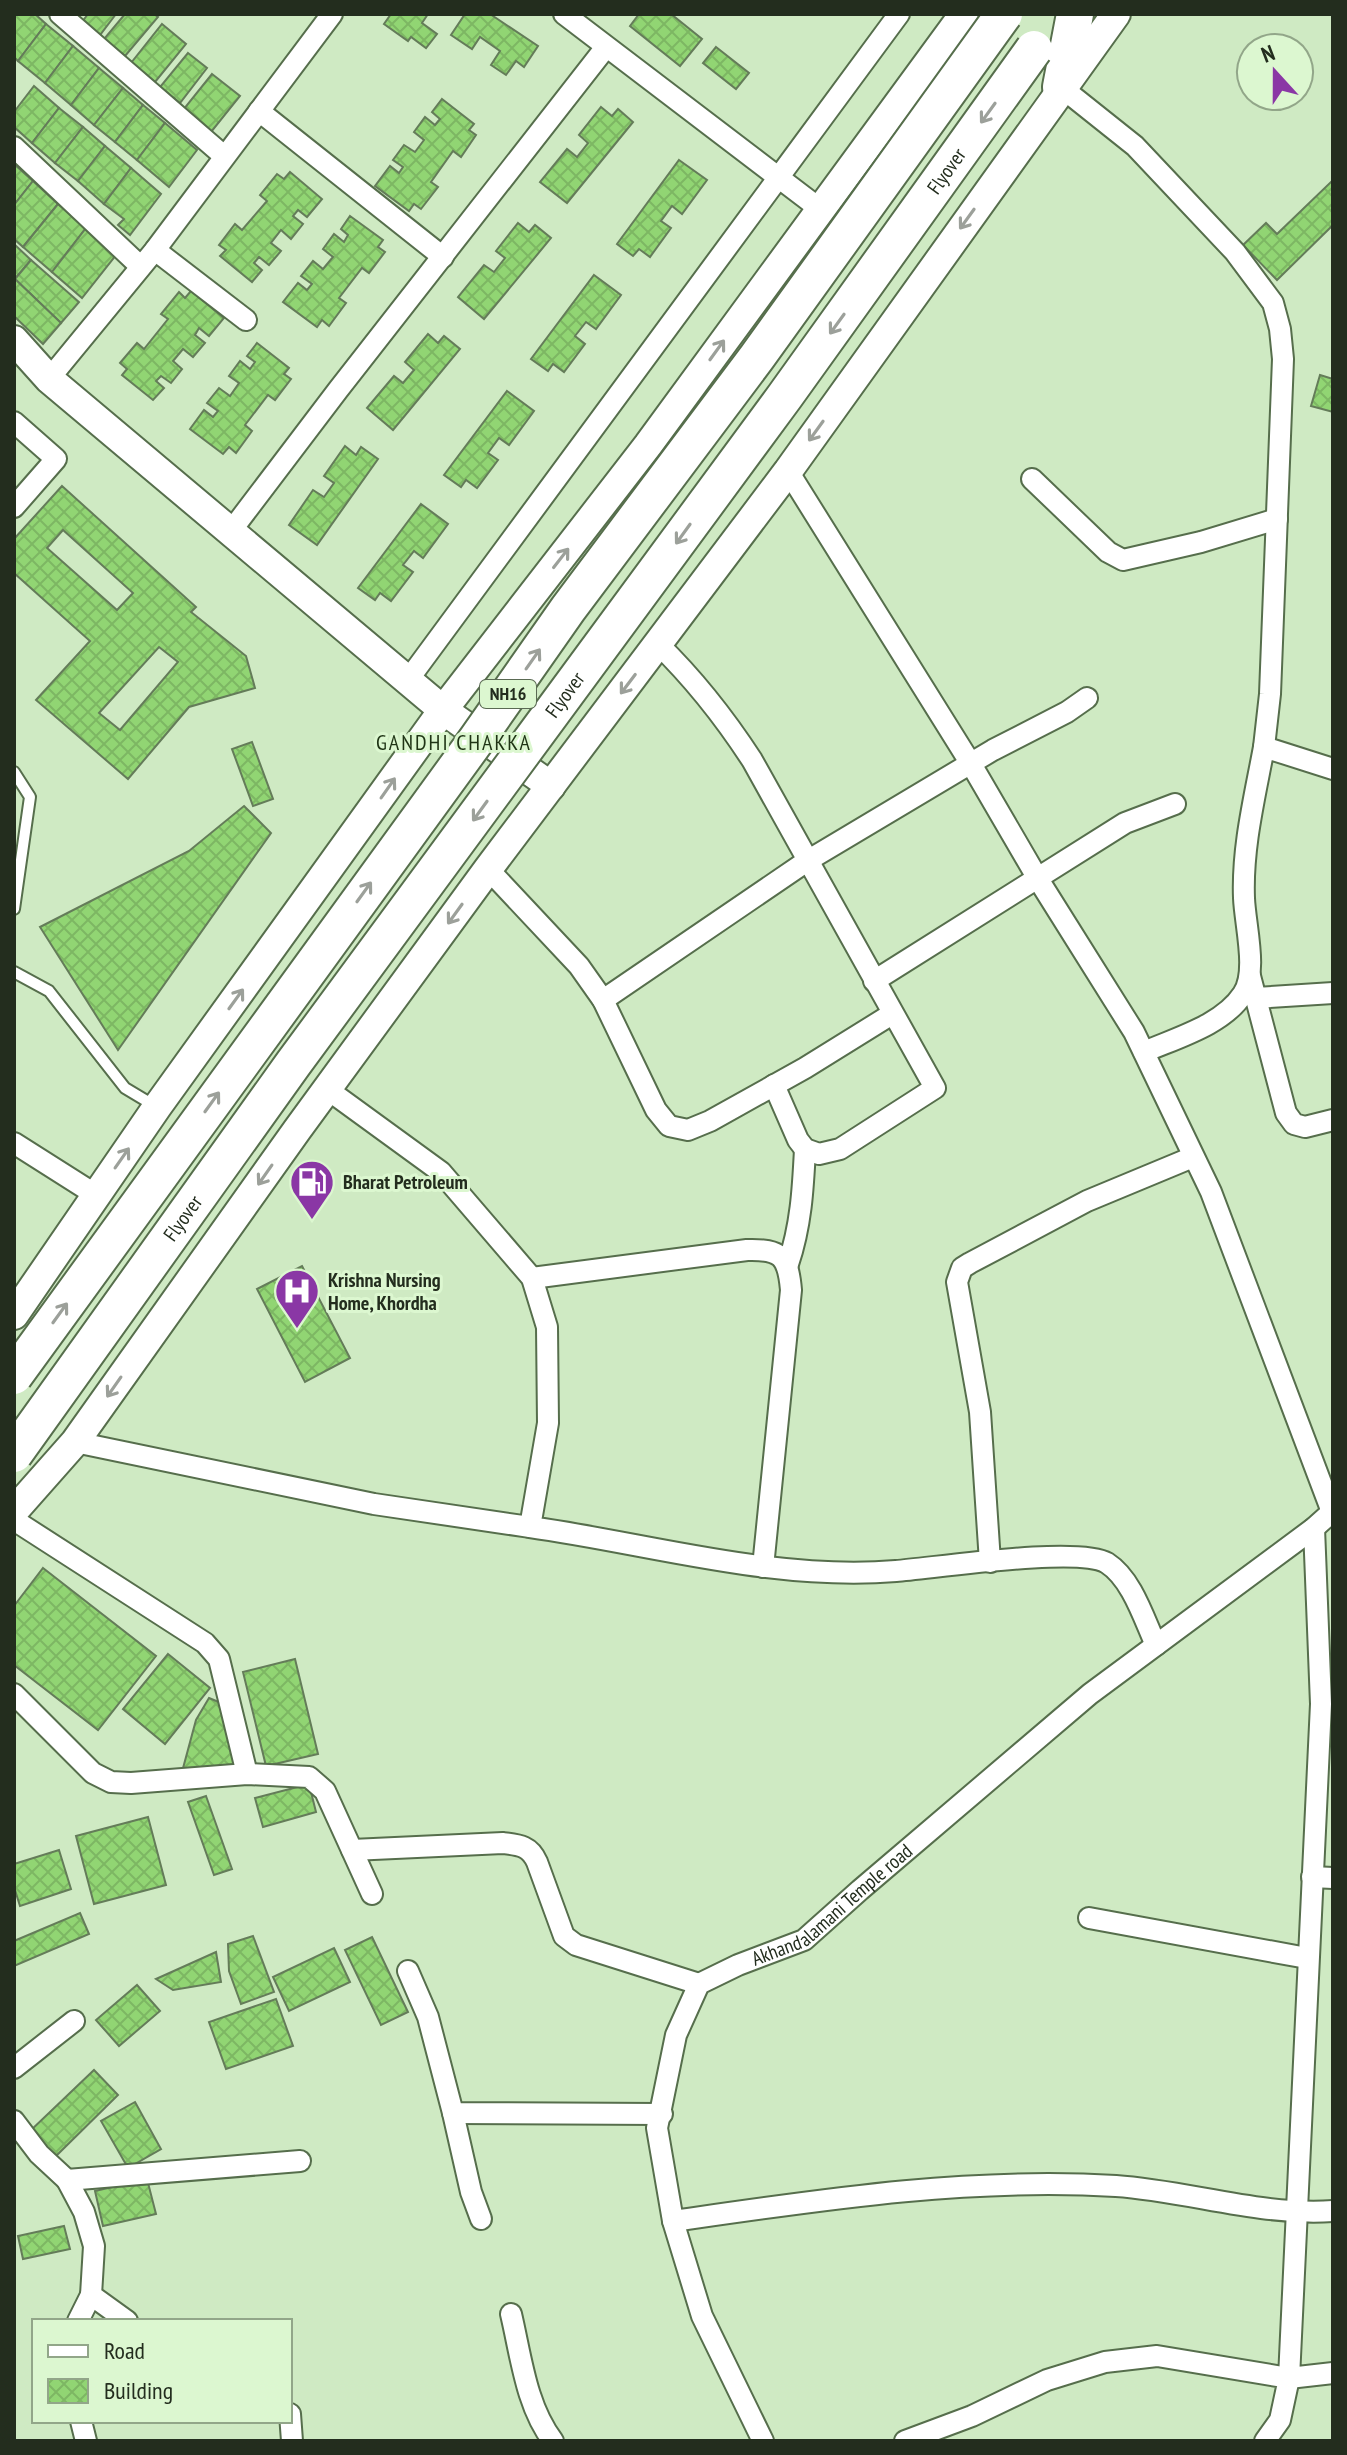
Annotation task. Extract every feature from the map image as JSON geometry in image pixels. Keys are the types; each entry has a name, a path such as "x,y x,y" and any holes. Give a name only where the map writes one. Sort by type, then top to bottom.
{"highway":[{"name":"NH16","path":"14,1376 568,609 757,357 1004,14"},
{"name":"Flyover","path":"14,1454 293,1064 776,407 1060,14"},
{"path":"1061,87 1075,14"}],"street":[{"path":"60,14 224,156"},
{"path":"49,379 155,250 332,14"},
{"path":"564,14 820,209"},
{"path":"408,680 899,14"},
{"path":"14,1315 157,1107 443,710 648,445 964,14"},
{"path":"14,1511 75,1442 327,1089 488,869 788,471 1116,14"},
{"path":"231,531 606,47"},
{"path":"1061,87 1135,146 1235,252 1273,303 1280,329 1283,359 1270,694 1245,856 1244,897 1250,976 1286,1113 1294,1124 1305,1127 1333,1120"},
{"path":"259,111 443,257"},
{"path":"14,147 140,266"},
{"path":"155,250 246,320"},
{"path":"14,340 49,379 443,710 551,786"},
{"path":"14,376 49,379"},
{"path":"14,422 56,459 14,507"},
{"path":"788,471 1134,1032 1211,1192 1332,1512"},
{"path":"1032,479 1108,552 1123,560 1201,542 1277,519"},
{"path":"658,644 694,679 752,760 935,1088 840,1149 819,1154 805,1149 798,1140 774,1085"},
{"path":"603,1000 807,861 1087,698"},
{"path":"1264,747 1333,769"},
{"path":"874,981 1125,823 1175,804"},
{"path":"488,869 579,966 603,1000 656,1110 669,1126 688,1130 710,1121 892,1014"},
{"path":"1144,1052 1220,1017 1245,992 1250,976"},
{"path":"1256,998 1333,993"},
{"path":"327,1089 441,1172 532,1278 547,1327 548,1423 530,1527"},
{"path":"14,1143 96,1195"},
{"path":"763,1567 791,1290 788,1264 802,1207 805,1149"},
{"path":"990,1562 980,1412 960,1305 959,1274 970,1263 1087,1201 1193,1157"},
{"path":"532,1278 747,1250 767,1249 788,1264"},
{"path":"75,1442 374,1504 763,1567 828,1572 892,1572 1044,1557 1077,1557 1105,1562 1123,1578 1156,1645"},
{"name":"Akhandalamani Temple road","path":"699,1984 804,1940 1090,1694 1332,1512"},
{"path":"14,1520 205,1643 219,1659 225,1677 247,1774"},
{"path":"1265,2441 1280,2420 1289,2378 1307,1958 1323,1878 1327,1703 1314,1528"},
{"path":"14,1694 93,1773 111,1782 247,1774 309,1777 325,1791 372,1894"},
{"path":"352,1850 503,1843 526,1847 537,1862 564,1936 594,1953 699,1984 676,2035 657,2128 673,2221 702,2316 763,2441"},
{"path":"1089,1918 1307,1958"},
{"path":"408,1971 428,2017 471,2192 481,2219"},
{"path":"14,2068 74,2021"},
{"path":"453,2113 662,2114"},
{"path":"14,2121 39,2154 67,2180 84,2212 94,2246 91,2295 79,2319"},
{"path":"67,2180 300,2161"},
{"path":"673,2221 838,2197 971,2186 1117,2186 1298,2213 1333,2211"},
{"path":"91,2295 124,2319"},
{"path":"511,2314 532,2403 544,2430 553,2441"},
{"path":"905,2441 972,2416 1047,2380 1105,2362 1157,2356 1289,2378 1333,2373"}],"lane":[{"path":"14,772 30,797 14,909"},
{"path":"14,972 49,991 125,1088 157,1107"}],"building":[{"path":"14,14 35,14 46,24 18,61 14,57"},
{"path":"88,14 116,14 100,35 82,22"},
{"path":"125,14 154,14 158,17 125,56 104,39"},
{"path":"391,14 428,14 422,23 437,34 426,48 411,37 408,41 384,24"},
{"path":"465,14 490,14 538,46 524,67 516,61 506,75 491,65 500,51 480,37 472,49 451,35"},
{"path":"639,14 671,14 702,39 680,66 630,26"},
{"path":"46,24 73,46 45,83 18,61"},
{"path":"162,24 186,44 155,82 131,63"},
{"path":"73,46 99,68 71,105 45,83"},
{"path":"716,47 749,73 736,89 703,63"},
{"path":"188,53 207,68 180,103 160,87"},
{"path":"99,68 123,88 94,125 71,105"},
{"path":"212,74 240,96 211,132 183,110"},
{"path":"34,86 59,108 32,143 14,127 14,112"},
{"path":"123,88 143,105 115,142 94,125"},
{"path":"442,99 474,124 469,130 476,135 461,157 453,151 431,182 438,187 421,209 414,204 409,211 375,186 390,166 399,173 403,167 393,160 404,145 415,152 424,140 414,132 425,117 435,125 440,119 432,112"},
{"path":"143,105 165,123 137,160 115,142"},
{"path":"601,107 612,116 618,109 633,122 567,203 540,182 567,149 577,157 588,143 579,135"},
{"path":"59,108 83,127 55,163 32,143"},
{"path":"165,123 197,150 169,187 137,160"},
{"path":"83,127 105,146 78,181 55,163"},
{"path":"105,146 131,168 104,204 78,181"},
{"path":"679,160 707,180 682,214 672,206 661,221 671,228 650,257 639,249 633,256 617,244"},
{"path":"14,164 33,181 14,205"},
{"path":"131,168 161,194 130,235 118,225 124,219 104,204"},
{"path":"290,172 322,199 307,217 298,210 293,216 303,224 291,239 281,230 271,243 281,251 269,265 259,257 254,263 262,270 252,282 220,256 226,250 219,245 235,224 242,230 267,201 260,195 277,174 284,179"},
{"path":"1333,180 1333,225 1277,280 1243,245 1266,223 1277,234"},
{"path":"33,181 58,204 23,247 14,239 14,205"},
{"path":"58,204 86,228 52,272 23,247"},
{"path":"350,216 383,240 378,247 385,252 369,273 362,268 339,298 346,303 329,326 322,320 317,327 283,302 298,283 307,290 312,284 301,276 313,261 323,269 333,257 323,249 334,234 344,242 348,235 341,229"},
{"path":"518,223 529,232 535,225 551,238 484,319 458,297 484,265 494,272 505,258 496,251"},
{"path":"86,228 116,255 82,298 52,272"},
{"path":"14,244 31,260 14,280"},
{"path":"31,260 79,302 61,323 15,279"},
{"path":"594,275 621,295 596,329 586,322 575,336 585,344 564,372 553,364 548,371 531,359"},
{"path":"15,279 61,323 43,344 14,316"},
{"path":"191,291 224,318 209,336 199,328 195,335 205,343 193,357 183,349 173,361 182,369 171,383 161,376 156,381 164,388 153,400 122,375 127,369 120,363 137,343 144,349 168,319 161,314 179,292 185,298"},
{"path":"428,334 438,343 444,336 460,349 393,430 367,408 394,376 403,383 414,370 405,362"},
{"path":"257,343 289,368 284,374 291,379 275,400 268,395 245,425 252,431 236,453 229,447 223,454 190,429 204,410 213,417 218,411 207,403 219,388 230,396 239,383 229,376 240,361 250,369 255,362 247,356"},
{"path":"1320,375 1333,379 1333,412 1311,406"},
{"path":"507,391 534,411 509,445 499,438 488,453 498,460 477,488 466,480 461,487 444,475"},
{"path":"345,446 356,455 361,447 378,459 317,545 289,525 313,490 324,497 334,483 324,476"},
{"path":"62,486 196,607 191,612 246,656 255,688 189,707 128,779 36,700 90,641 14,573 14,539","holes":["63,530 133,593 117,610 47,548","159,647 178,662 120,730 99,713"]},
{"path":"421,504 448,524 423,558 414,551 403,565 413,572 391,601 380,593 375,600 358,588"},
{"path":"252,742 273,799 253,806 232,749"},
{"path":"244,806 271,833 118,1050 40,927 189,851"},
{"path":"302,1266 350,1358 305,1382 257,1289"},
{"path":"43,1568 156,1656 98,1730 14,1665 14,1606"},
{"path":"168,1654 210,1688 165,1744 123,1709"},
{"path":"295,1659 318,1754 266,1766 243,1672"},
{"path":"209,1698 226,1705 236,1768 182,1772 196,1720"},
{"path":"309,1784 316,1812 263,1827 255,1798"},
{"path":"206,1796 232,1869 214,1875 188,1802"},
{"path":"148,1817 166,1885 94,1904 76,1836"},
{"path":"59,1850 71,1889 20,1906 14,1887 14,1864"},
{"path":"80,1913 89,1934 14,1966 14,1941"},
{"path":"253,1936 274,1992 241,2004 229,1971 228,1944"},
{"path":"372,1937 408,2012 381,2025 345,1950"},
{"path":"334,1948 350,1982 289,2011 273,1977"},
{"path":"216,1952 221,1982 173,1990 156,1979"},
{"path":"137,1985 160,2011 119,2046 96,2020"},
{"path":"276,1999 293,2046 226,2069 209,2022"},
{"path":"94,2070 118,2095 54,2158 29,2132"},
{"path":"135,2102 161,2149 128,2168 101,2121"},
{"path":"147,2179 156,2214 103,2226 95,2191"},
{"path":"64,2226 70,2249 23,2259 18,2236"}],"place":[{"name":"Bharat Petroleum","path":"312,1221"},
{"name":"Krishna Nursing Home, Khordha","path":"297,1330"}],"district":[{"name":"GANDHI CHAKKA","path":"454,742"}]}
